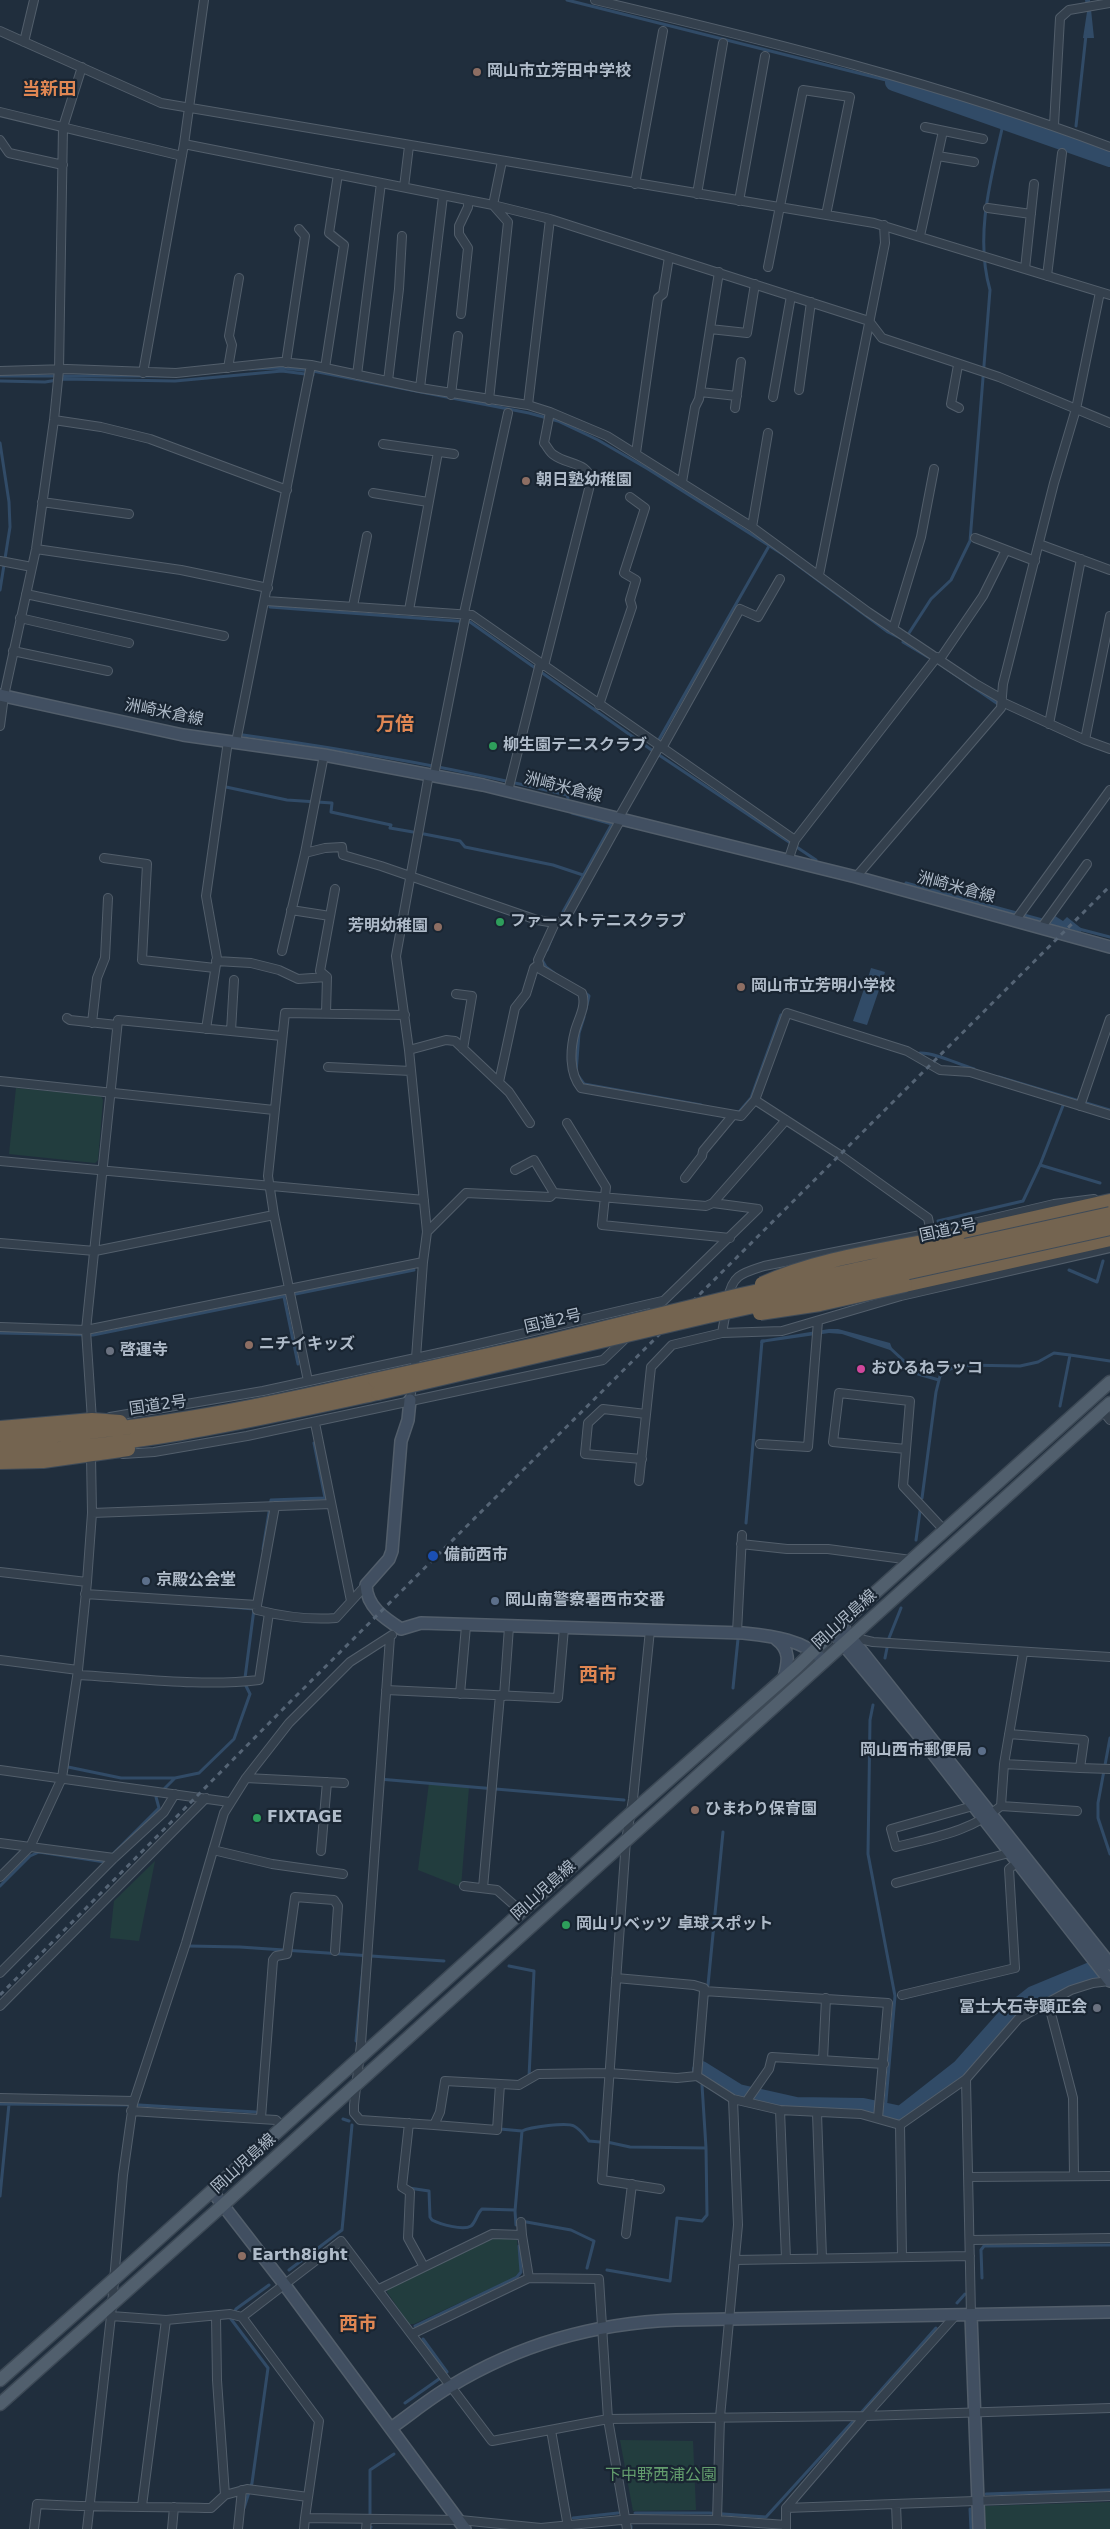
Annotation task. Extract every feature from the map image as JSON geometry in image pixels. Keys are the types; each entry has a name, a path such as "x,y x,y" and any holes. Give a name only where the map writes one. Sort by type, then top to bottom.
{"highway":[{"path":"736,1296 780,1276 843,1259 1110,1200"},
{"name":"国道2号","path":"0,1452 158,1436 300,1410 376,1387 530,1346 736,1296 1110,1214"},
{"name":"国道2号","path":"0,1439 166,1423 376,1387 1110,1228"},
{"path":"708,1316 749,1314 820,1304 1110,1239"},
{"path":"0,1462 43,1461 91,1456 238,1430 300,1410"},
{"path":"0,1428 92,1420 166,1423"}],"main road":[{"name":"岡山児島線","path":"0,2380 784,1678 944,1530 1110,1382"},
{"name":"岡山児島線","path":"0,2404 112,2302 224,2205 356,2083 847,1640 1107,1411"}],"street":[{"path":"24,42 34,0"},
{"path":"142,373 184,144 204,0"},
{"path":"595,0 905,78 1054,126 1110,147"},
{"path":"1054,126 1060,18 1069,10 1110,3"},
{"path":"0,31 161,103 884,226 1110,295"},
{"path":"635,184 663,31"},
{"path":"697,194 723,43"},
{"path":"739,201 765,56"},
{"path":"0,726 2,696 36,549 54,420 58,374 63,127 82,67"},
{"path":"768,267 803,90 850,98 826,215"},
{"path":"0,112 182,156"},
{"path":"925,128 983,139"},
{"path":"920,236 943,132"},
{"path":"0,140 9,153 62,165"},
{"path":"184,144 493,205 550,219 869,322 882,338 958,365 984,371 1110,423"},
{"path":"404,188 409,146"},
{"path":"1047,276 1062,153"},
{"path":"938,156 974,162"},
{"path":"493,205 502,161"},
{"path":"325,368 344,245 329,233 338,174"},
{"path":"357,375 381,183"},
{"path":"1024,269 1034,184"},
{"path":"420,388 442,196"},
{"path":"460,314 468,248 459,234 459,226 468,200"},
{"path":"489,400 508,222 493,205"},
{"path":"988,208 1031,214"},
{"path":"528,405 550,219"},
{"path":"819,575 885,243 884,226"},
{"path":"286,363 305,236 299,229"},
{"path":"388,382 399,289 402,236"},
{"path":"636,453 658,298 663,294 669,257"},
{"path":"682,482 695,407 700,392 719,272"},
{"path":"228,368 232,345 229,336 239,278"},
{"path":"710,328 747,333 755,284"},
{"path":"856,877 1001,708 1003,684 1054,483 1076,409 1100,292"},
{"path":"773,397 791,296"},
{"path":"799,390 811,302"},
{"path":"452,394 458,336"},
{"path":"735,408 740,362"},
{"path":"0,371 58,374 176,373 286,363 310,370 325,368 452,394 528,405 550,416 607,436 636,453 752,527 936,660 1002,700 1049,724 1085,740 1110,748"},
{"path":"958,365 951,404 959,408"},
{"path":"206,1029 215,964 206,896 232,742 266,600 310,370"},
{"path":"700,392 737,396"},
{"path":"272,1506 255,1605 257,1610 269,1613 336,1618 389,1559 392,1551 402,1441 408,1420 416,1358 427,1232 409,1050 396,956 508,413"},
{"path":"510,785 540,666 591,481 590,474 583,467 554,455 544,443 550,416"},
{"path":"54,420 101,427 150,439 287,490"},
{"path":"752,527 768,434"},
{"path":"383,444 454,454"},
{"path":"409,610 438,452"},
{"path":"893,629 921,537 934,469"},
{"path":"373,494 428,502"},
{"path":"599,705 632,607 630,600 636,580 624,573 645,508 630,497"},
{"path":"42,502 129,514"},
{"path":"353,606 367,536"},
{"path":"975,538 1035,561"},
{"path":"1040,544 1110,570"},
{"path":"36,549 181,570 268,588"},
{"path":"788,861 794,844 984,596 1006,550"},
{"path":"1049,724 1081,559"},
{"path":"4,562 32,567"},
{"path":"780,579 758,617 740,609 658,748 567,916 557,922 538,960 540,969 582,993 585,1000 574,1033 571,1073 578,1084 741,1116 755,1100 787,1013 907,1051 940,1070 970,1072 1081,1103 1110,1115"},
{"path":"26,594 224,636"},
{"path":"266,600 409,610 465,617 472,615 540,666 599,705 794,844"},
{"path":"1085,740 1110,616"},
{"path":"20,618 129,643"},
{"path":"13,651 108,671"},
{"name":"洲崎米倉線","path":"2,696 182,735 434,771 510,785 620,819 1018,916 1110,947"},
{"path":"282,951 305,853 324,755"},
{"path":"1018,916 1110,790"},
{"path":"305,853 325,848 342,847 343,855 381,866 411,878 537,920 557,922"},
{"path":"104,858 147,864 142,960 215,964 252,963 279,970 298,979 327,978"},
{"path":"1044,924 1087,864"},
{"path":"326,1013 327,978 320,970 335,889"},
{"path":"92,1023 97,978 104,958 108,898"},
{"path":"291,910 330,916"},
{"path":"499,1082 515,1008 526,994 534,968 539,964"},
{"path":"231,1031 234,980"},
{"path":"456,994 472,996 463,1048"},
{"path":"308,1380 289,1293 268,1176 285,1013 404,1015"},
{"path":"67,1018 117,1025"},
{"path":"1081,1103 1110,1019"},
{"path":"282,1036 118,1020 87,1334 92,1420 195,1404 416,1358 664,1301"},
{"path":"409,1050 446,1040 455,1041 509,1092 530,1123"},
{"path":"328,1068 411,1071"},
{"path":"0,1081 274,1110"},
{"path":"755,1100 840,1155 928,1218 931,1233"},
{"path":"685,1178 702,1156 703,1151 733,1115"},
{"path":"713,1204 786,1120"},
{"path":"567,1123 606,1187 602,1225 730,1238"},
{"path":"514,1170 534,1160 554,1193"},
{"path":"0,1161 424,1200"},
{"path":"0,1877 30,1847 62,1778 78,1672 87,1582 92,1513 91,1456 154,1452 315,1423 410,1400 604,1360 758,1209 554,1193 550,1197 466,1193 427,1232"},
{"path":"722,1333 730,1284 743,1273 774,1264 931,1233 1054,1204 1102,1198 1110,1200"},
{"path":"0,1243 95,1252 274,1215"},
{"path":"888,1242 901,1296"},
{"path":"640,1481 650,1367 672,1345 722,1333 818,1329 851,1309 1110,1248"},
{"path":"0,1327 87,1334 289,1293 423,1262"},
{"path":"760,1444 808,1447 818,1329"},
{"path":"906,1449 833,1442 839,1393 910,1401 903,1486 944,1530"},
{"path":"642,1460 585,1454 588,1423 603,1409 646,1414"},
{"path":"315,1423 351,1601"},
{"path":"92,1513 331,1504"},
{"path":"737,1632 742,1535"},
{"path":"741,1544 787,1549 828,1549 911,1560"},
{"path":"0,1572 87,1582"},
{"path":"366,1584 371,1605 383,1618 401,1628"},
{"path":"85,1594 255,1605"},
{"path":"0,1660 78,1672 245,1682 259,1680 269,1613"},
{"path":"87,2529 112,2316 113,2280 132,2107 229,1802 288,1723 343,1668 358,1656 390,1637 401,1628 421,1624 737,1632 772,1637 814,1650 824,1661"},
{"path":"460,1694 466,1626"},
{"path":"483,1888 509,1627"},
{"path":"386,1690 558,1698 564,1628"},
{"path":"837,1628 992,1813 1021,1860 1102,1962 1110,1981 1086,1985 1048,2002 1019,2018 966,2078 900,2125"},
{"path":"650,1630 626,1840 608,2073 602,2180 660,2188"},
{"path":"390,1637 368,1955 354,2113 360,2120 497,2130 500,2084"},
{"path":"772,1637 784,1646 787,1651 788,1659 784,1678"},
{"path":"847,1640 1110,1657"},
{"path":"847,1640 973,1806 992,1813 1076,1811"},
{"path":"1021,1860 1009,1853 992,1813 1004,1764 1023,1652"},
{"path":"1009,1734 1084,1740 1080,1768"},
{"path":"1004,1764 1106,1769"},
{"path":"0,1770 229,1802"},
{"path":"246,1778 344,1783"},
{"path":"320,1851 327,1782"},
{"path":"0,1973 111,1858 164,1812 175,1794"},
{"path":"0,2006 206,1798"},
{"path":"973,1806 891,1829 896,1847 970,1827 992,1813"},
{"path":"0,1843 111,1858"},
{"path":"213,1850 272,1864 344,1874"},
{"path":"896,1883 1009,1853"},
{"path":"902,1995 1015,1968 1009,1869 1021,1860"},
{"path":"464,1886 497,1890 522,1912"},
{"path":"260,2118 273,1960 276,1956 287,1954 295,1897 334,1900 338,1906 335,1951"},
{"path":"0,1959 7,1966"},
{"path":"616,1978 694,1985 704,1988 698,2076"},
{"path":"704,1991 888,2003 878,2114"},
{"path":"823,2060 826,1998"},
{"path":"1048,2002 1074,2098 1074,2176"},
{"path":"749,2098 769,2069 772,2057 884,2064"},
{"path":"434,2124 440,2112 445,2081 519,2085 538,2074 608,2073 677,2078 698,2076 733,2099 749,2098 780,2110 878,2114 900,2125"},
{"path":"966,2078 971,2240 971,2315 980,2529"},
{"path":"0,2098 260,2118 276,2120 283,2127"},
{"path":"717,2516 720,2417 738,2225 733,2099"},
{"path":"780,2110 786,2259"},
{"path":"817,2113 822,2258"},
{"path":"409,2123 402,2187 410,2192 408,2238 424,2267"},
{"path":"900,2125 902,2257"},
{"path":"969,2177 1110,2176"},
{"path":"626,2234 632,2184"},
{"path":"212,2191 284,2284 462,2525"},
{"path":"521,2222 530,2278"},
{"path":"379,2289 492,2234 522,2235"},
{"path":"971,2240 1110,2238"},
{"path":"112,2316 166,2320 183,2317 236,2316 284,2284 341,2241 492,2440 608,2420 863,2416 1110,2408"},
{"path":"735,2260 970,2256"},
{"path":"412,2334 530,2278 599,2279 608,2420 627,2519 627,2529"},
{"path":"391,2428 450,2386 499,2359 545,2341 602,2327 638,2321 1110,2312"},
{"path":"305,2518 367,2519 541,2528 568,2527 627,2519 717,2516 786,2527 786,2508 863,2416 956,2315"},
{"path":"216,2316 225,2495"},
{"path":"236,2316 319,2421 304,2529"},
{"path":"142,2506 166,2320"},
{"path":"550,2430 568,2527"},
{"path":"34,2529 37,2504 90,2508 142,2506 211,2508 225,2495 247,2489 308,2497"},
{"path":"238,2529 247,2489"},
{"path":"786,2508 1110,2496"},
{"path":"896,2504 897,2529"},
{"path":"172,2529 174,2507"},
{"path":"366,2529 367,2519"}],"green space":[{"path":"16,1088 101,1096 103,1100 98,1160 95,1163 9,1154"},
{"path":"429,1783 469,1787 461,1887 418,1870"},
{"path":"155,1861 139,1941 110,1938 114,1901"},
{"path":"495,2238 517,2240 520,2271 517,2276 414,2324 409,2324 387,2292 388,2287"},
{"name":"下中野西浦公園","path":"620,2440 693,2441 696,2510 633,2511"},
{"path":"1110,2502 1110,2529 984,2529 983,2506"}],"water":[{"path":"1085,0 1090,0 1094,38 1083,38 1087,12"},
{"path":"1055,916 1063,921 1067,917 1082,929 1081,932 1050,924"},
{"path":"871,968 885,972 882,982 868,978"},
{"path":"865,986 879,990 867,1025 853,1021"},
{"path":"838,1329 890,1343 893,1351 842,1334 829,1333 760,1343 761,1340"}],"waterway":[{"path":"567,0 894,82"},
{"path":"1076,126 1086,35"},
{"path":"894,82 1110,158"},
{"path":"909,633 931,599 951,580 970,541 990,290 984,248 984,226 990,183 1004,120"},
{"path":"1074,145 1075,138"},
{"path":"250,369 283,368 313,371 529,413 558,421 598,440 648,469 784,555 888,632 904,640"},
{"path":"0,381 45,382 64,379 175,381 282,371 313,375 313,371"},
{"path":"0,376 176,376"},
{"path":"0,443 9,502 10,527 0,590"},
{"path":"657,743 769,546"},
{"path":"270,607 470,622 653,751 816,860"},
{"path":"903,642 928,657"},
{"path":"944,667 998,704"},
{"path":"243,735 325,747 446,769 567,795 568,798"},
{"path":"226,787 287,800 332,803 331,812 391,825 390,828 413,832"},
{"path":"572,813 612,824"},
{"path":"547,950 559,919 613,822"},
{"path":"424,834 460,841 465,847 553,865 583,875"},
{"path":"906,883 1046,921"},
{"path":"1079,929 1110,937"},
{"path":"542,960 546,967 554,973"},
{"path":"583,991 589,996 586,1009"},
{"path":"736,1112 739,1112 751,1098 781,1015"},
{"path":"584,1017 579,1033 576,1073 584,1084 701,1105"},
{"path":"920,1053 927,1053 974,1069"},
{"path":"999,1077 1110,1110"},
{"path":"1040,1165 1064,1103"},
{"path":"938,1221 1023,1201 1040,1165 1100,1183"},
{"path":"1069,1270 1097,1282 1103,1261"},
{"path":"0,1333 93,1335 414,1270"},
{"path":"284,1297 298,1364"},
{"path":"746,1523 762,1341 764,1341"},
{"path":"890,1348 918,1374 939,1380"},
{"path":"922,1498 936,1392 940,1376 950,1369 962,1365 1020,1366 1038,1362 1054,1353 1070,1355"},
{"path":"1060,1406 1070,1355 1110,1361"},
{"path":"263,1549 271,1500 325,1498 314,1443"},
{"path":"916,1540 920,1511"},
{"path":"68,1767 121,1778 175,1778 199,1773 234,1739 250,1694 245,1678 254,1609 206,1605"},
{"path":"885,1658 889,1638 901,1608"},
{"path":"733,1688 738,1639"},
{"path":"873,1705 870,1720 868,1854 895,1996 885,2112"},
{"path":"1110,1738 1098,1803 1098,1818 1110,1854"},
{"path":"0,1886 30,1856 39,1852 105,1862 159,1808 156,1797 175,1778"},
{"path":"379,1779 624,1800"},
{"path":"708,1985 723,1832"},
{"path":"188,1946 240,1947 444,1961"},
{"path":"356,2041 365,1947"},
{"path":"701,2070 738,2093 796,2106 863,2107 901,2115 961,2068 1009,2014 1033,1995 1110,1963"},
{"path":"509,1966 534,1971 529,2077"},
{"path":"607,2142 630,2147 706,2148 702,2085"},
{"path":"0,2104 139,2105 256,2112"},
{"path":"0,2196 9,2104"},
{"path":"343,2119 349,2121"},
{"path":"289,2270 342,2230 352,2125"},
{"path":"516,2225 515,2211 522,2131 548,2125 570,2125 578,2129 589,2141 600,2142"},
{"path":"500,2129 522,2131"},
{"path":"607,2270 670,2281 677,2218 702,2221 707,2215 706,2148"},
{"path":"409,2188 429,2191 430,2217 436,2222 452,2226 463,2228 471,2226 482,2209 515,2210"},
{"path":"521,2221 571,2230 594,2241 587,2268"},
{"path":"982,2278 981,2250 984,2246 1110,2245"},
{"path":"415,2326 517,2277 521,2272 519,2246"},
{"path":"244,2508 252,2483 268,2368 231,2319 236,2309 269,2285"},
{"path":"957,2303 965,2294"},
{"path":"860,2414 936,2328"},
{"path":"423,2339 447,2372"},
{"path":"405,2403 439,2379"},
{"path":"635,2513 709,2513 766,2517 856,2418"},
{"path":"370,2514 370,2470 394,2454"},
{"path":"986,2494 1110,2490"},
{"path":"970,2509 971,2529"},
{"path":"573,2518 618,2513"}],"railway":[{"path":"0,1995 293,1699 1110,886"}],"place":[{"name":"岡山市立芳田中学校","path":"477,72"},
{"name":"朝日塾幼稚園","path":"526,481"},
{"name":"柳生園テニスクラブ","path":"493,746"},
{"name":"ファーストテニスクラブ","path":"500,922"},
{"name":"芳明幼稚園","path":"438,927"},
{"name":"岡山市立芳明小学校","path":"741,987"},
{"name":"ニチイキッズ","path":"249,1345"},
{"name":"啓運寺","path":"110,1351"},
{"name":"おひるねラッコ","path":"861,1369"},
{"name":"備前西市","path":"433,1556"},
{"name":"京殿公会堂","path":"146,1581"},
{"name":"岡山南警察署西市交番","path":"495,1601"},
{"name":"岡山西市郵便局","path":"982,1751"},
{"name":"ひまわり保育園","path":"695,1810"},
{"name":"FIXTAGE","path":"257,1818"},
{"name":"岡山リベッツ 卓球スポット","path":"566,1925"},
{"name":"冨士大石寺顕正会","path":"1097,2008"},
{"name":"Earth8ight","path":"242,2256"}],"district":[{"name":"当新田","path":"49,90"},
{"name":"万倍","path":"395,725"},
{"name":"西市","path":"598,1676"},
{"name":"西市","path":"358,2325"}]}
